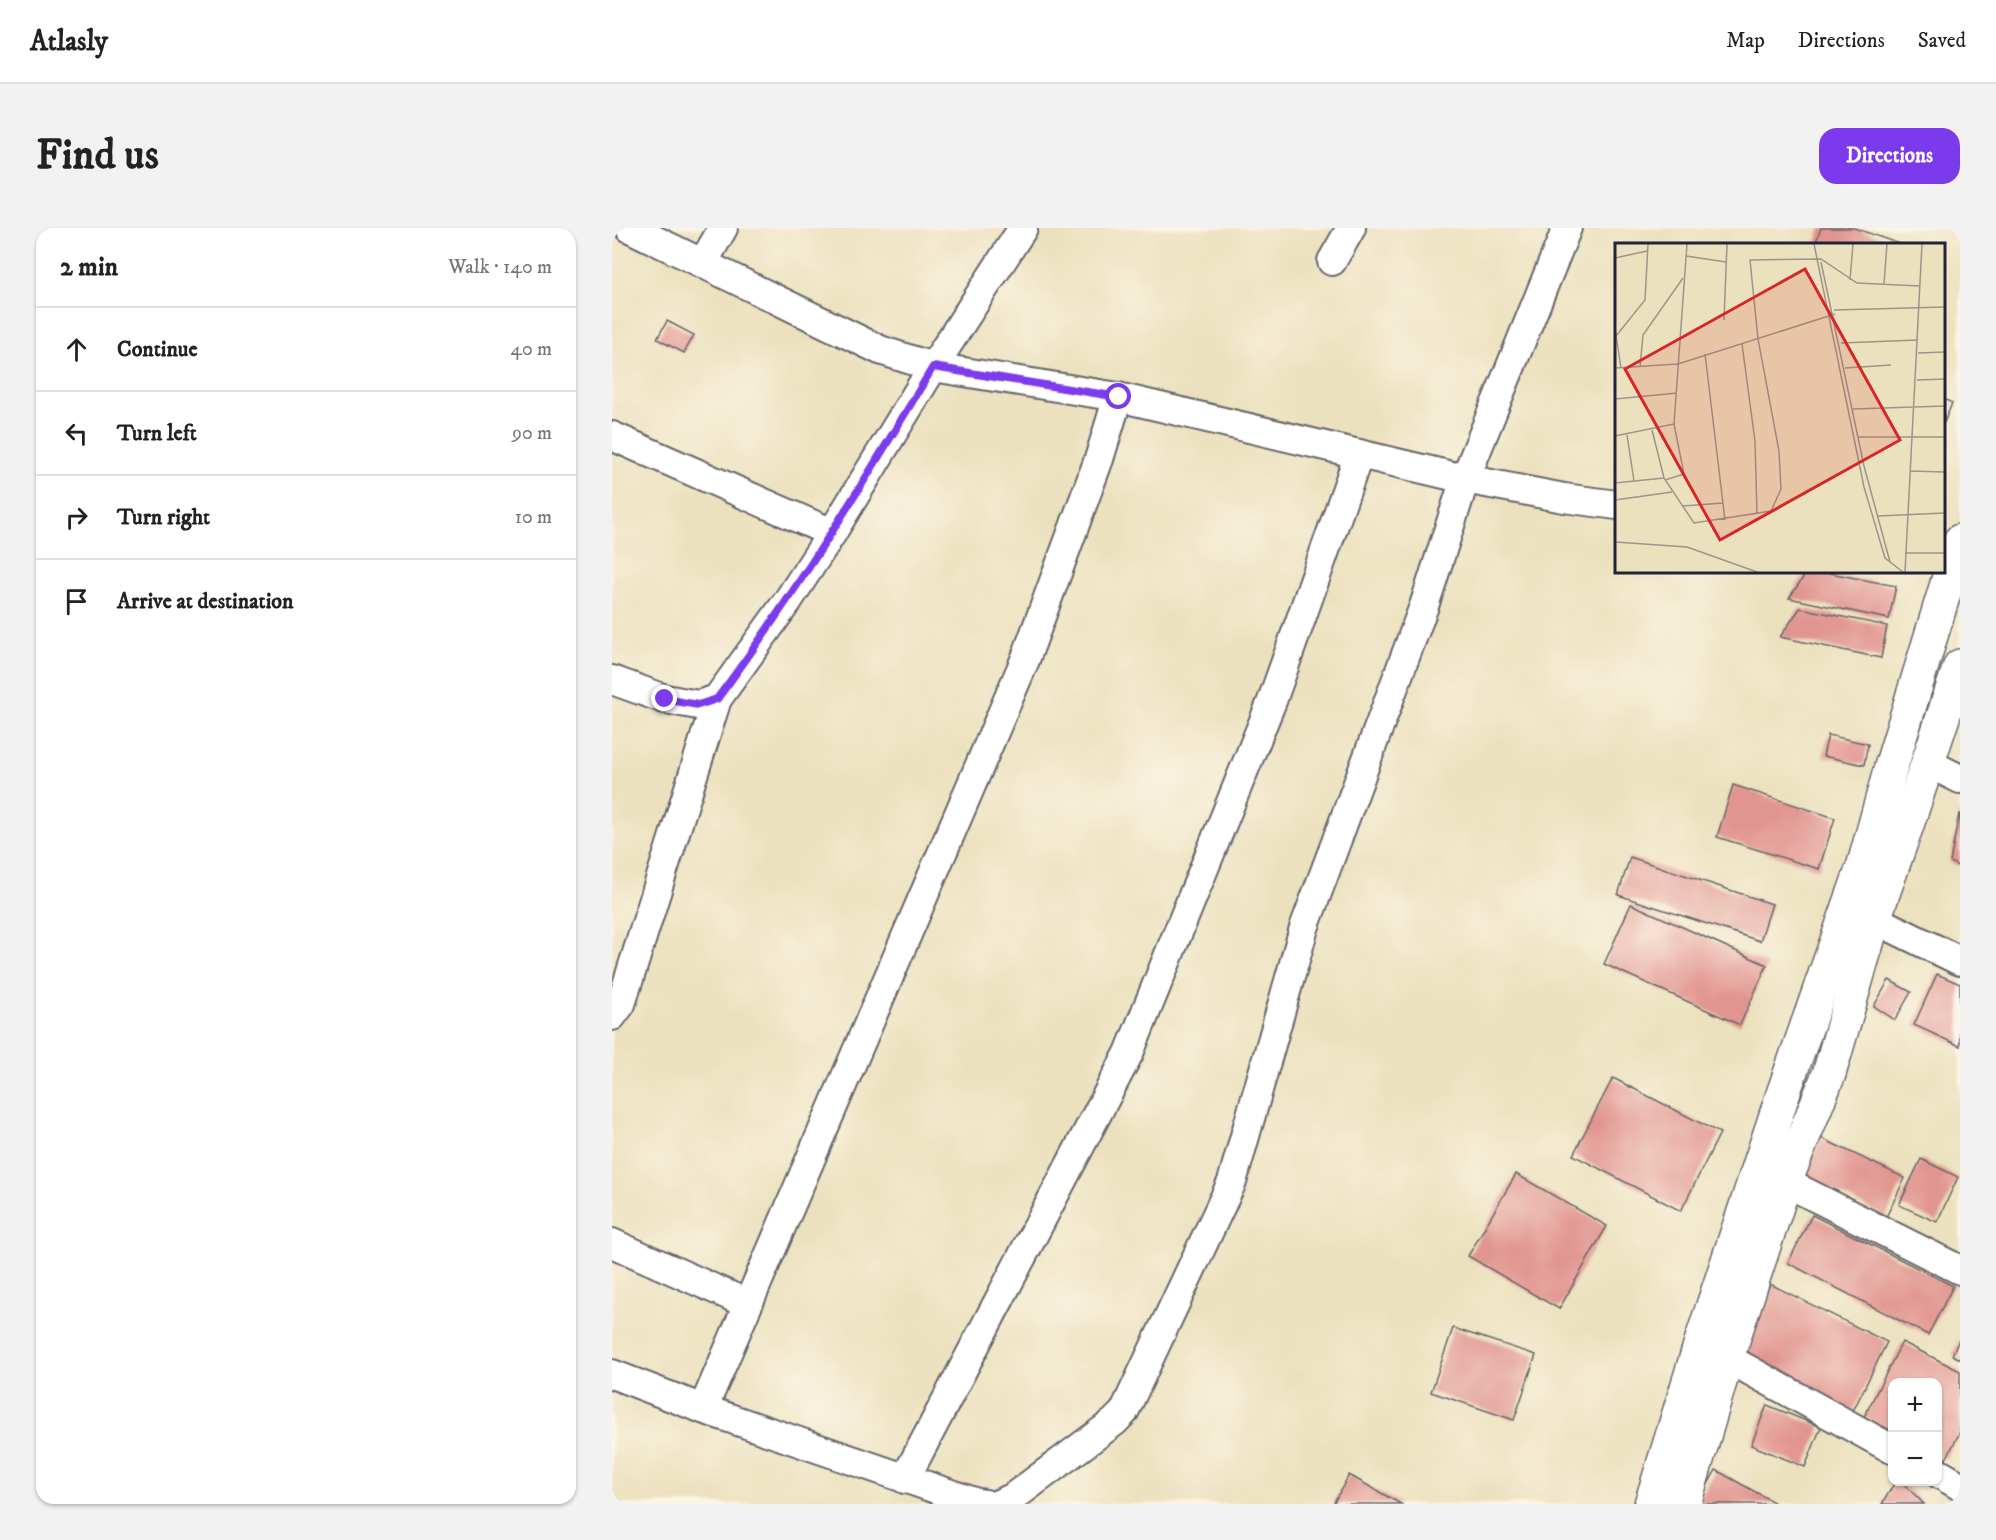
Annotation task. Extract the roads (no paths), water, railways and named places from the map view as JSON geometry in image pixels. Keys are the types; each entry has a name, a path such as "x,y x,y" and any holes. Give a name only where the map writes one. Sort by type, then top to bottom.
{"main road":[{"path":"1651,1504 1701,1342 1784,1091 1864,864 1960,541"},
{"path":"1684,1504 1727,1358 1785,1182 1829,1074 1874,919 1960,666"}],"street":[{"path":"630,228 880,350 933,367 1119,397 1465,479 1564,498 1615,504"},
{"path":"703,263 723,228"},
{"path":"612,1016 621,1004 717,699 787,602 832,533 933,367 1023,228"},
{"path":"1332,261 1351,228"},
{"path":"998,1504 1012,1498 1114,1422 1124,1412 1232,1182 1304,928 1424,606 1465,479 1567,228"},
{"path":"703,1409 1025,660 1099,459 1119,397"},
{"path":"612,436 832,533"},
{"path":"905,1479 1129,1053 1272,702 1359,454"},
{"path":"612,680 665,699 698,705 717,699"},
{"path":"1928,763 1960,779"},
{"path":"1874,919 1960,961"},
{"path":"1785,1182 1960,1270"},
{"path":"612,1243 748,1304"},
{"path":"1727,1358 1888,1446"},
{"path":"612,1374 703,1409 905,1479 985,1504"},
{"path":"1942,1475 1960,1486"}]}
